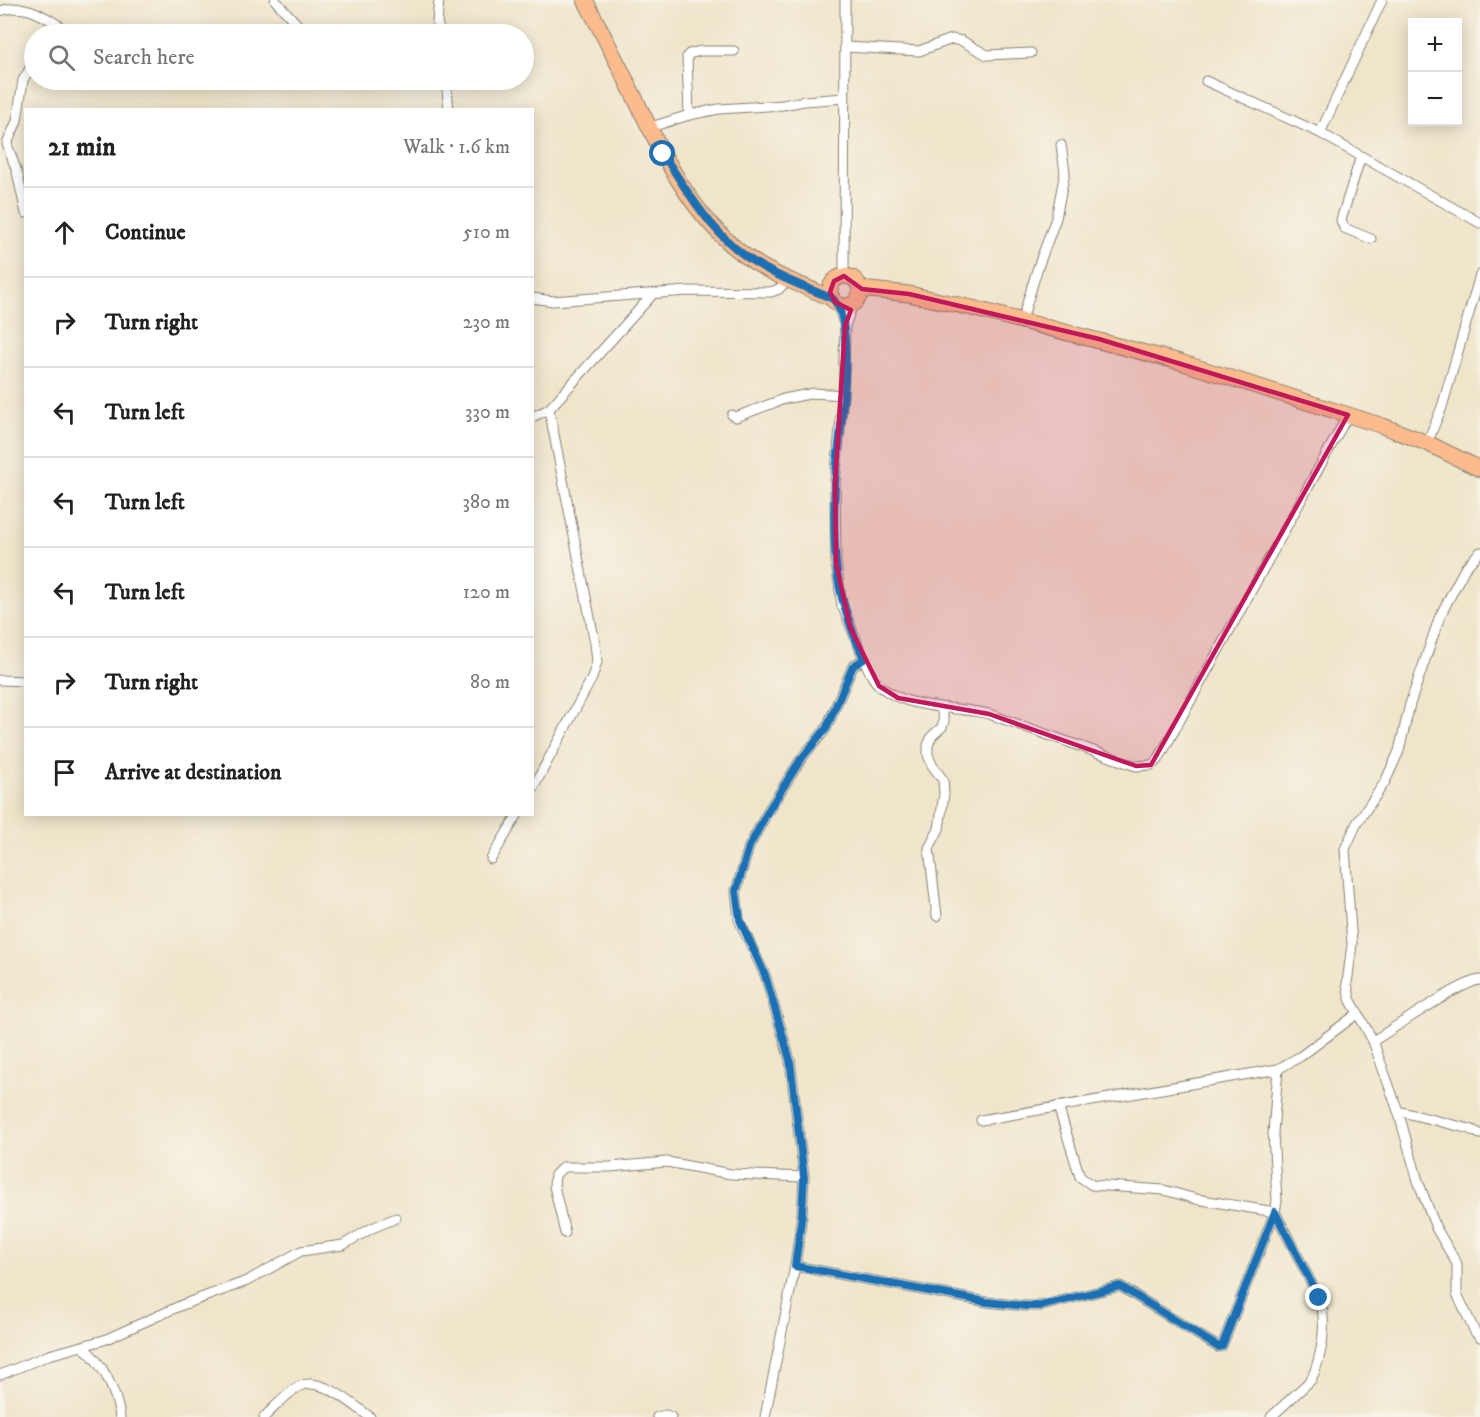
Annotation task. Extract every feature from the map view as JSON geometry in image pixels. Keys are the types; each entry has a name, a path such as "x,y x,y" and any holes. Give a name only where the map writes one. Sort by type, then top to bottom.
{"main road":[{"path":"585,0 648,128 696,206 717,231 748,258 766,269 845,306 853,303 859,297 860,289 856,281 839,278 791,280"},
{"path":"835,301 830,292 839,278"},
{"path":"860,289 909,294 1022,320 1180,362 1348,415 1428,443 1478,464"}],"street":[{"path":"275,0 297,24"},
{"path":"438,0 438,24"},
{"path":"839,278 845,98 844,0"},
{"path":"1320,133 1382,0"},
{"path":"0,10 14,7 30,9 53,24"},
{"path":"845,47 919,51 952,39 962,41 987,55 1031,53"},
{"path":"688,115 687,57 689,54 700,51 734,51"},
{"path":"24,77 17,121 7,144 17,172 24,204"},
{"path":"1206,81 1320,133 1480,223"},
{"path":"447,90 449,108"},
{"path":"648,128 688,115 719,109 845,98"},
{"path":"1022,320 1056,218 1065,172 1061,145"},
{"path":"1362,156 1341,220 1344,228 1371,239"},
{"path":"1428,443 1442,407 1480,275"},
{"path":"534,298 554,301 688,291 771,292 791,280"},
{"path":"534,416 549,409 653,294"},
{"path":"835,301 845,326"},
{"path":"853,303 845,326 843,395 835,483 836,563 842,605 864,659 879,686 898,698 941,708 989,714 1136,766 1151,765 1158,760 1348,415"},
{"path":"732,415 736,417 784,399 814,393 843,395"},
{"path":"534,786 582,699 597,662 549,409"},
{"path":"1480,552 1465,568 1440,616 1410,704 1399,751 1384,782 1357,823 1345,849 1352,944 1347,984 1350,999 1373,1041 1436,1228 1457,1264 1456,1294 1475,1332 1480,1337"},
{"path":"765,1417 795,1266 804,1177 790,1060 765,975 740,920 736,891 749,847 768,811 801,759 826,729 853,666 864,659"},
{"path":"0,680 24,681"},
{"path":"937,916 929,848 939,829 944,794 943,780 932,765 928,755 928,745 932,736 942,727 944,721 941,708"},
{"path":"491,859 517,816"},
{"path":"1373,1041 1458,989 1480,980"},
{"path":"981,1120 1278,1070 1301,1056 1357,1014"},
{"path":"795,1266 987,1302 1025,1306 1041,1306 1120,1286 1218,1347 1222,1346 1275,1212 1277,1201 1273,1133 1278,1070"},
{"path":"1058,1106 1080,1177 1092,1185 1164,1190 1196,1199 1275,1212"},
{"path":"1398,1111 1470,1129 1480,1134"},
{"path":"565,1233 554,1186 555,1175 563,1167 610,1167 667,1162 731,1174 804,1177"},
{"path":"1271,1417 1311,1380 1315,1372 1324,1327 1324,1310 1319,1298 1275,1212"},
{"path":"0,1375 50,1355 114,1336 182,1305 247,1281 301,1251 343,1245 372,1228 396,1218"},
{"path":"83,1347 95,1357 106,1376 120,1417"},
{"path":"264,1417 298,1387 313,1383 321,1385 354,1404 370,1417"},
{"path":"657,1417 666,1415 671,1417"}],"highlighted area":[{"path":"844,276 862,289 909,294 1099,339 1348,415 1151,765 1136,766 989,714 898,698 879,686 850,627 836,563 835,483 845,326 851,310 835,302 830,292 834,281"}],"route":[{"path":"663,154 696,206 717,231 748,258 766,269 833,299 837,303 845,326 843,395 835,483 836,563 842,605 864,659 853,666 826,729 801,759 768,811 749,847 736,891 740,920 765,975 790,1060 804,1177 795,1266 987,1302 1025,1306 1041,1306 1117,1285 1218,1347 1222,1346 1275,1212 1319,1298"}]}
